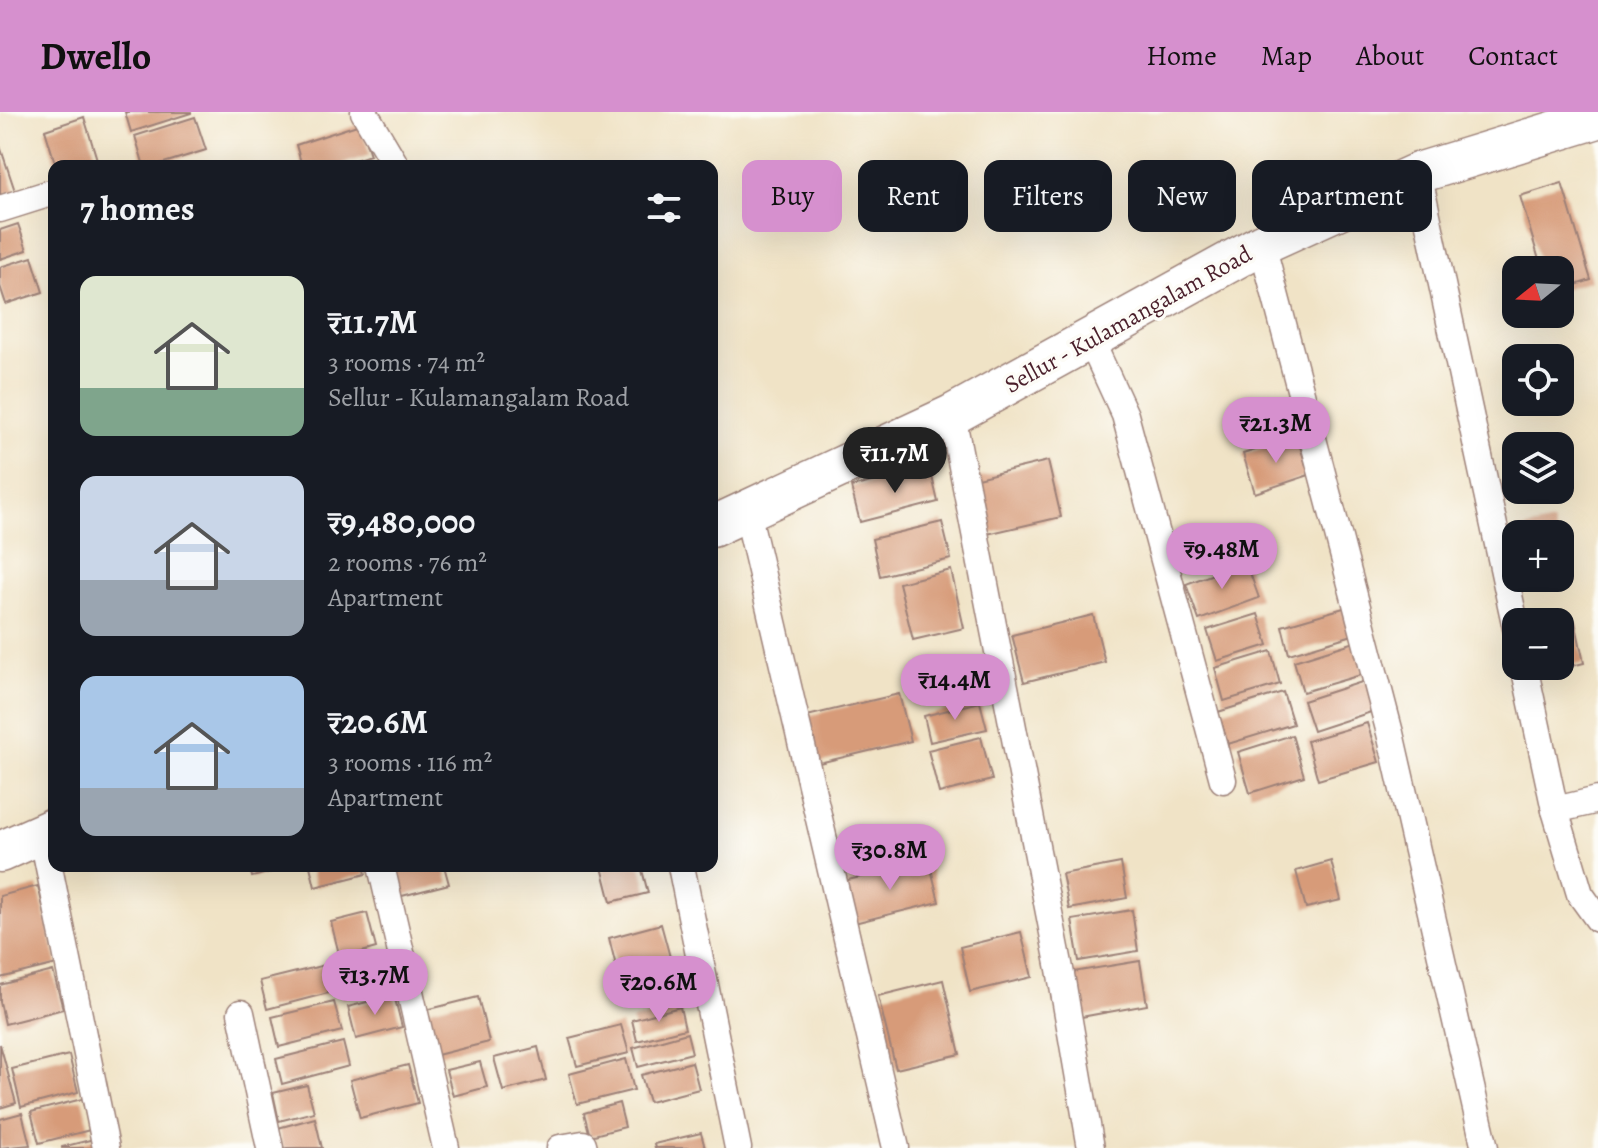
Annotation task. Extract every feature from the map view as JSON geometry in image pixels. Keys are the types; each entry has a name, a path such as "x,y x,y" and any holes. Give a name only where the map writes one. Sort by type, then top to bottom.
{"main road":[{"name":"Sellur - Kulamangalam Road","path":"1432,169 1598,118"},
{"name":"Sellur - Kulamangalam Road","path":"718,524 952,415 1288,232"},
{"path":"0,852 48,831"}],"street":[{"path":"364,112 392,160"},
{"path":"0,209 48,194"},
{"path":"1431,232 1512,608"},
{"path":"1262,244 1390,733 1485,1148"},
{"path":"1090,339 1125,415 1223,780"},
{"path":"952,415 1060,969 1091,1148"},
{"path":"747,511 896,1148"},
{"path":"1527,680 1555,810 1580,894 1598,919"},
{"path":"1555,810 1598,800"},
{"path":"56,872 106,1148"},
{"path":"382,872 446,1148"},
{"path":"682,872 738,1148"},
{"path":"241,1013 270,1148"},
{"path":"560,1148 583,1144 584,1148"}],"building":[{"path":"125,112 191,112 191,113 131,132"},
{"path":"84,117 97,160 54,160 45,130"},
{"path":"195,117 206,150 174,160 142,160 135,136"},
{"path":"360,124 370,155 355,160 300,160 296,145"},
{"path":"0,146 15,191 0,195"},
{"path":"1562,183 1591,280 1574,285 1574,256 1538,256 1520,196"},
{"path":"18,224 27,250 0,259 0,230"},
{"path":"32,257 43,292 6,304 0,286 0,267"},
{"path":"1297,437 1309,475 1255,493 1243,454"},
{"path":"1048,461 1061,517 987,534 973,479"},
{"path":"930,468 938,502 860,522 851,487"},
{"path":"942,522 951,559 880,576 872,539"},
{"path":"1246,562 1259,598 1199,620 1186,584"},
{"path":"951,570 964,628 913,640 899,583"},
{"path":"1347,607 1356,634 1289,654 1282,626"},
{"path":"1258,614 1268,645 1217,661 1207,630"},
{"path":"1093,615 1105,662 1024,682 1012,635"},
{"path":"1574,621 1584,663 1574,665"},
{"path":"1355,642 1364,674 1303,692 1294,661"},
{"path":"1271,651 1280,684 1224,701 1215,668"},
{"path":"1368,680 1377,710 1313,731 1303,701"},
{"path":"1283,692 1293,724 1228,744 1218,712"},
{"path":"899,694 911,741 819,763 807,716"},
{"path":"980,702 987,729 930,742 924,716"},
{"path":"1367,723 1379,762 1318,780 1307,741"},
{"path":"1292,735 1304,776 1250,793 1238,752"},
{"path":"981,737 992,780 939,793 928,750"},
{"path":"929,860 939,902 850,924 840,882"},
{"path":"1331,861 1341,900 1306,908 1296,871"},
{"path":"1121,863 1127,898 1069,909 1062,874"},
{"path":"251,872 272,872 252,877"},
{"path":"311,872 366,872 366,874 315,887"},
{"path":"388,872 446,872 449,884 394,898"},
{"path":"603,872 643,872 648,893 611,902"},
{"path":"38,886 57,964 0,978 0,896"},
{"path":"1132,910 1138,951 1079,961 1072,920"},
{"path":"367,913 376,948 340,958 331,922"},
{"path":"661,924 671,961 618,974 609,938"},
{"path":"1021,932 1032,977 970,992 960,947"},
{"path":"382,959 389,987 342,998 335,971"},
{"path":"1140,961 1147,1005 1081,1017 1073,972"},
{"path":"325,965 332,992 267,1009 260,981"},
{"path":"53,971 63,1009 5,1024 0,985"},
{"path":"943,980 960,1054 896,1069 878,996"},
{"path":"394,995 402,1027 356,1039 348,1007"},
{"path":"478,997 489,1042 437,1055 426,1010"},
{"path":"334,1002 342,1031 279,1047 272,1017"},
{"path":"680,1007 685,1029 637,1041 632,1020"},
{"path":"621,1025 629,1053 577,1066 569,1038"},
{"path":"687,1033 692,1053 638,1067 633,1048"},
{"path":"343,1042 349,1066 282,1084 276,1059"},
{"path":"0,1044 16,1103 0,1108"},
{"path":"538,1047 546,1080 503,1091 494,1058"},
{"path":"69,1055 78,1092 21,1107 12,1069"},
{"path":"626,1059 634,1090 577,1104 569,1074"},
{"path":"480,1062 487,1087 453,1096 446,1070"},
{"path":"692,1062 699,1089 649,1102 641,1075"},
{"path":"408,1065 418,1103 360,1118 350,1080"},
{"path":"307,1085 314,1112 279,1121 273,1093"},
{"path":"82,1099 90,1130 39,1143 31,1112"},
{"path":"619,1103 625,1127 590,1136 584,1113"},
{"path":"22,1113 30,1145 0,1148 0,1119"},
{"path":"315,1118 322,1148 283,1148 278,1128"},
{"path":"701,1133 705,1148 655,1148 654,1144"},
{"path":"94,1139 97,1148 62,1148 62,1147"}]}
